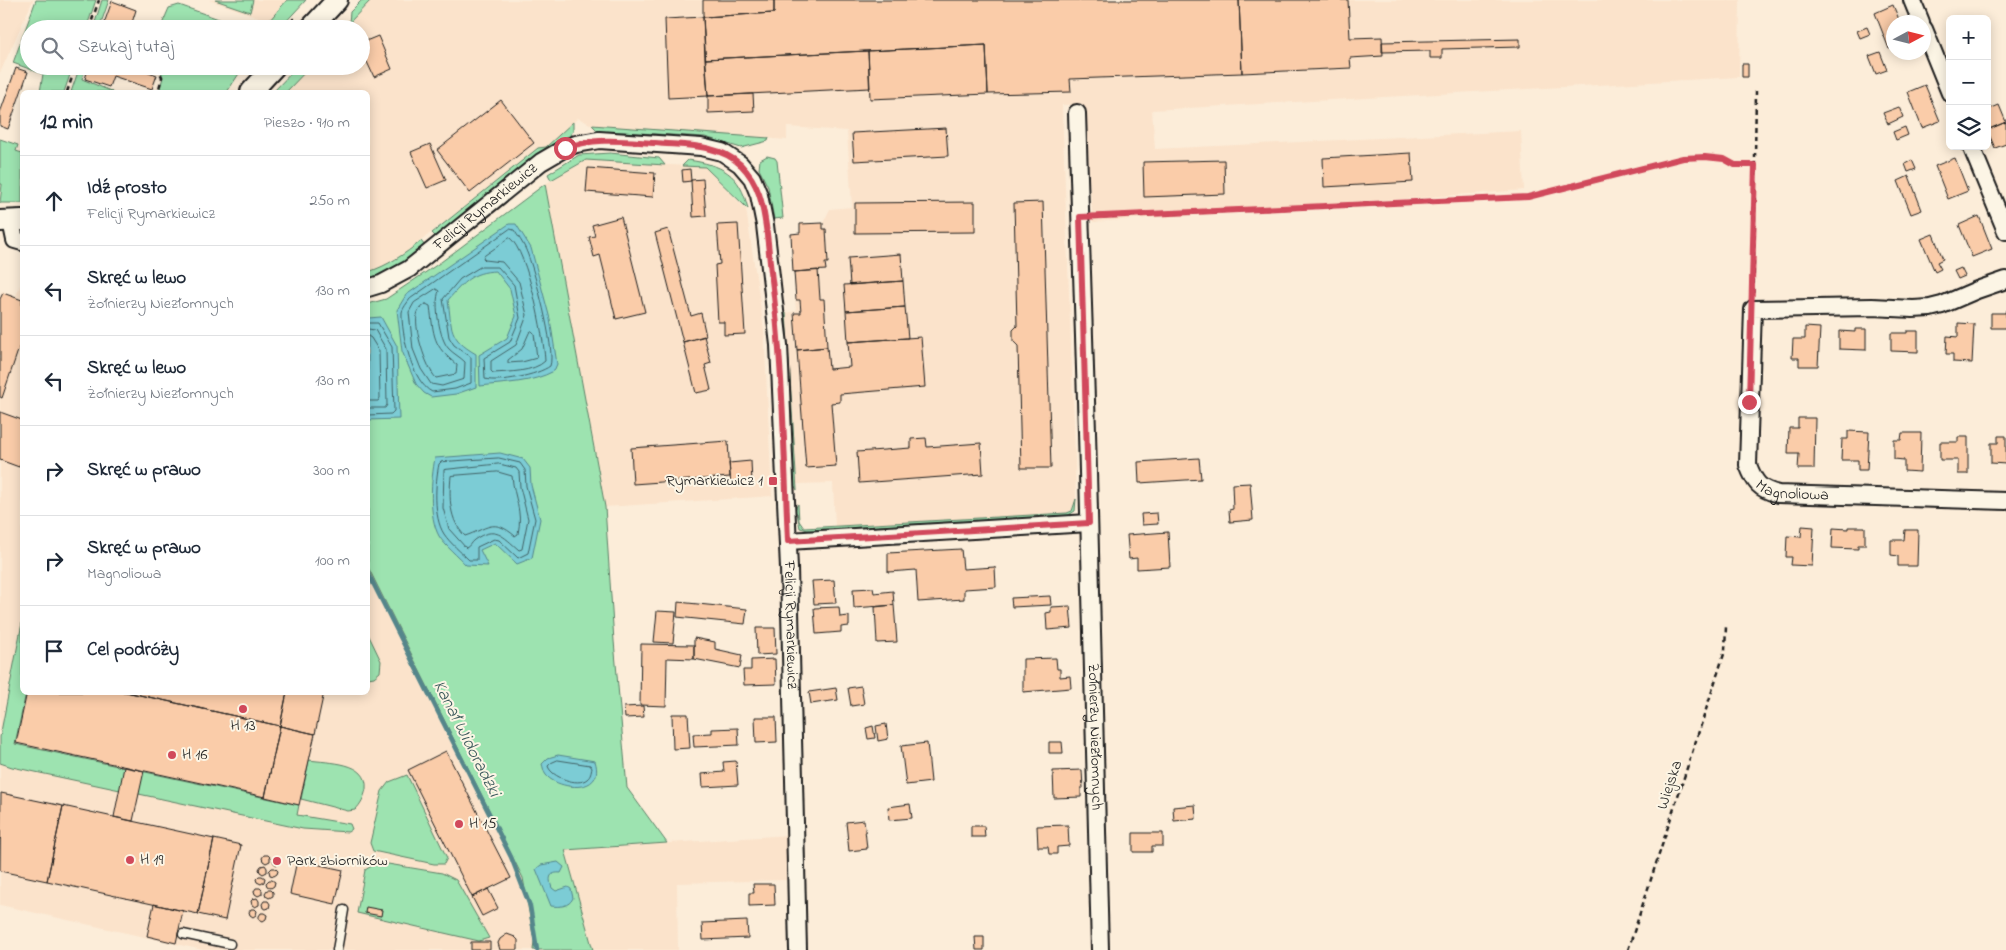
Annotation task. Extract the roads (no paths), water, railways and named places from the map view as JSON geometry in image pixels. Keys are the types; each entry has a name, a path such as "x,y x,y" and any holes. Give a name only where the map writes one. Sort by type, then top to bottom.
{"street":[{"path":"318,20 337,0"},
{"path":"1912,0 1918,15"},
{"path":"1931,46 1946,83"},
{"path":"253,90 267,75"},
{"name":"Żołnierzy Niezłomnych","path":"1077,113 1100,950"},
{"name":"Felicji Rymarkiewicz","path":"370,287 382,284 408,269 541,162 565,148 587,142 612,140 701,147 713,149 731,157 752,178 759,195 765,225 779,346 788,541 798,950"},
{"path":"1974,150 2006,231"},
{"path":"11,221 15,240 20,241"},
{"name":"Magnoliowa","path":"2006,280 1930,308 1872,307 1753,310 1748,465 1755,482 1767,492 1778,494 2006,501"},
{"path":"788,541 1089,523"}],"lane":[{"path":"337,950 344,910"},
{"path":"184,934 230,944"}],"water":[{"path":"509,224 516,224 531,248 550,319 557,364 554,371 528,380 480,386 479,355 507,338 516,316 510,289 496,271 480,273 469,279 448,300 451,325 456,337 460,343 476,354 476,387 456,394 431,397 424,393 416,384 402,351 397,310 406,295"},
{"path":"381,317 397,346 399,419 370,420 370,318"},
{"path":"500,453 523,459 530,468 531,485 540,519 532,558 517,564 495,543 480,550 488,566 466,565 439,536 433,518 431,497 435,458"},
{"path":"558,755 595,761 597,772 594,780 579,786 570,786 552,780 545,774 542,764 548,758"},
{"path":"558,862 564,867 561,873 552,874 550,881 552,888 556,891 568,887 571,889 573,898 566,905 551,906 536,869 541,865"}],"waterway":[{"name":"Kanał Widoradzki","path":"370,577 511,857 530,906 537,950"}],"place":[{"name":"Rymarkiewicz 1","path":"773,481"},
{"name":"H 13","path":"243,709"},
{"name":"H 16","path":"172,755"},
{"name":"H 15","path":"459,824"},
{"name":"H 19","path":"130,860"},
{"name":"Park zbiorników","path":"277,861"}]}
